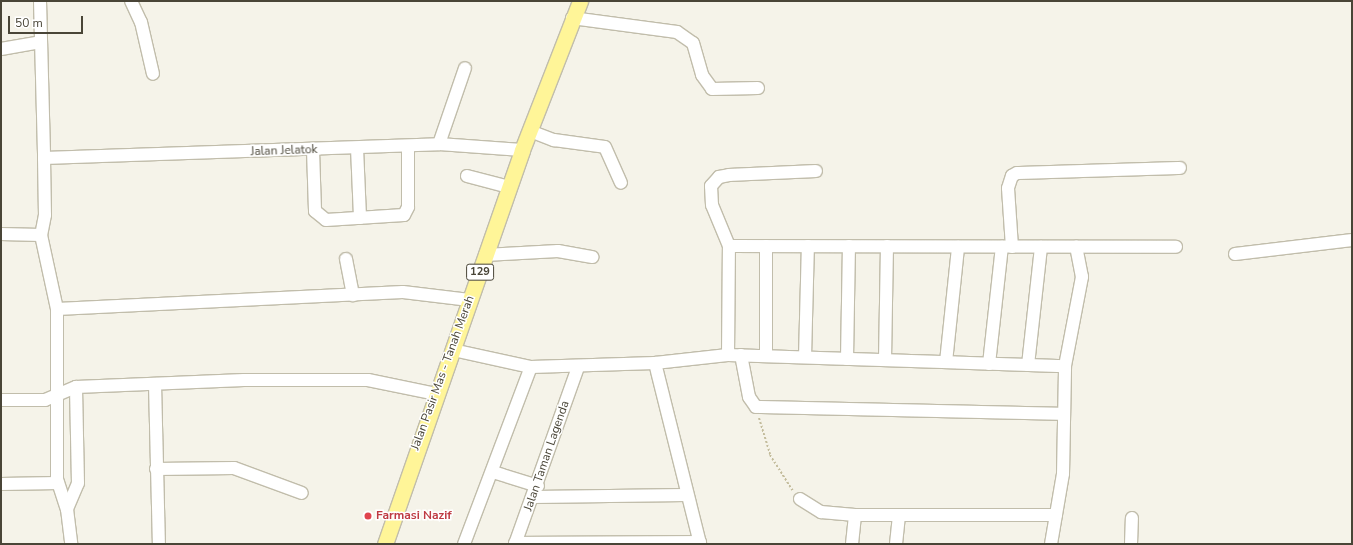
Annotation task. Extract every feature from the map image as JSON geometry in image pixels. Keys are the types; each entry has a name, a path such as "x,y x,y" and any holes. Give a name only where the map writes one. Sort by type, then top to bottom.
{"main road":[{"name":"Jalan Pasir Mas - Tanah Merah","path":"385,544 522,150 572,18 580,1"}],"street":[{"path":"40,1 45,215 41,235 57,310 58,483 67,509 71,544"},
{"path":"131,1 141,22 153,74"},
{"path":"572,18 677,32 693,43 702,75 712,89 758,88"},
{"path":"1,49 40,42"},
{"path":"439,144 465,68"},
{"path":"530,131 554,140 604,147 621,183"},
{"name":"Jalan Jelatok","path":"44,158 313,150 439,144 522,150"},
{"path":"313,150 317,215 326,220 398,216 407,212 408,146"},
{"path":"357,148 360,218"},
{"path":"989,364 1007,247 1008,188 1012,176 1017,173 1180,168"},
{"path":"728,355 729,246 712,205 714,181 729,174 816,171"},
{"path":"467,176 509,188"},
{"path":"1,234 41,235"},
{"path":"1235,254 1352,240"},
{"path":"729,246 1176,247"},
{"path":"766,246 766,356"},
{"path":"805,358 808,246"},
{"path":"847,359 849,246"},
{"path":"885,360 887,246"},
{"path":"946,362 958,247"},
{"path":"1028,365 1041,247"},
{"path":"1051,544 1064,474 1063,414 1065,366 1082,277 1076,247"},
{"path":"485,255 558,251 592,257"},
{"path":"346,259 353,295"},
{"path":"57,310 353,295 429,294 470,300"},
{"path":"453,350 531,367 578,367 655,363 728,355 1065,366"},
{"path":"741,355 749,397 756,407 1063,414"},
{"path":"515,544 700,543 685,495 655,363"},
{"path":"464,544 493,472 531,367"},
{"name":"Jalan Taman Lagenda","path":"515,544 538,486 578,367"},
{"path":"1,400 37,401 76,387 368,380 436,394"},
{"path":"155,384 159,544"},
{"path":"67,509 78,483 76,387"},
{"path":"156,469 234,468 302,493"},
{"path":"493,472 538,486"},
{"path":"1,484 58,483"},
{"path":"534,497 685,495"},
{"path":"800,500 822,512 855,515 1056,515"},
{"path":"852,544 855,515"},
{"path":"896,544 899,516"},
{"path":"1131,544 1132,518"}],"path":[{"path":"756,407 770,455 800,500"}],"place":[{"name":"Farmasi Nazif","path":"368,516"}]}
